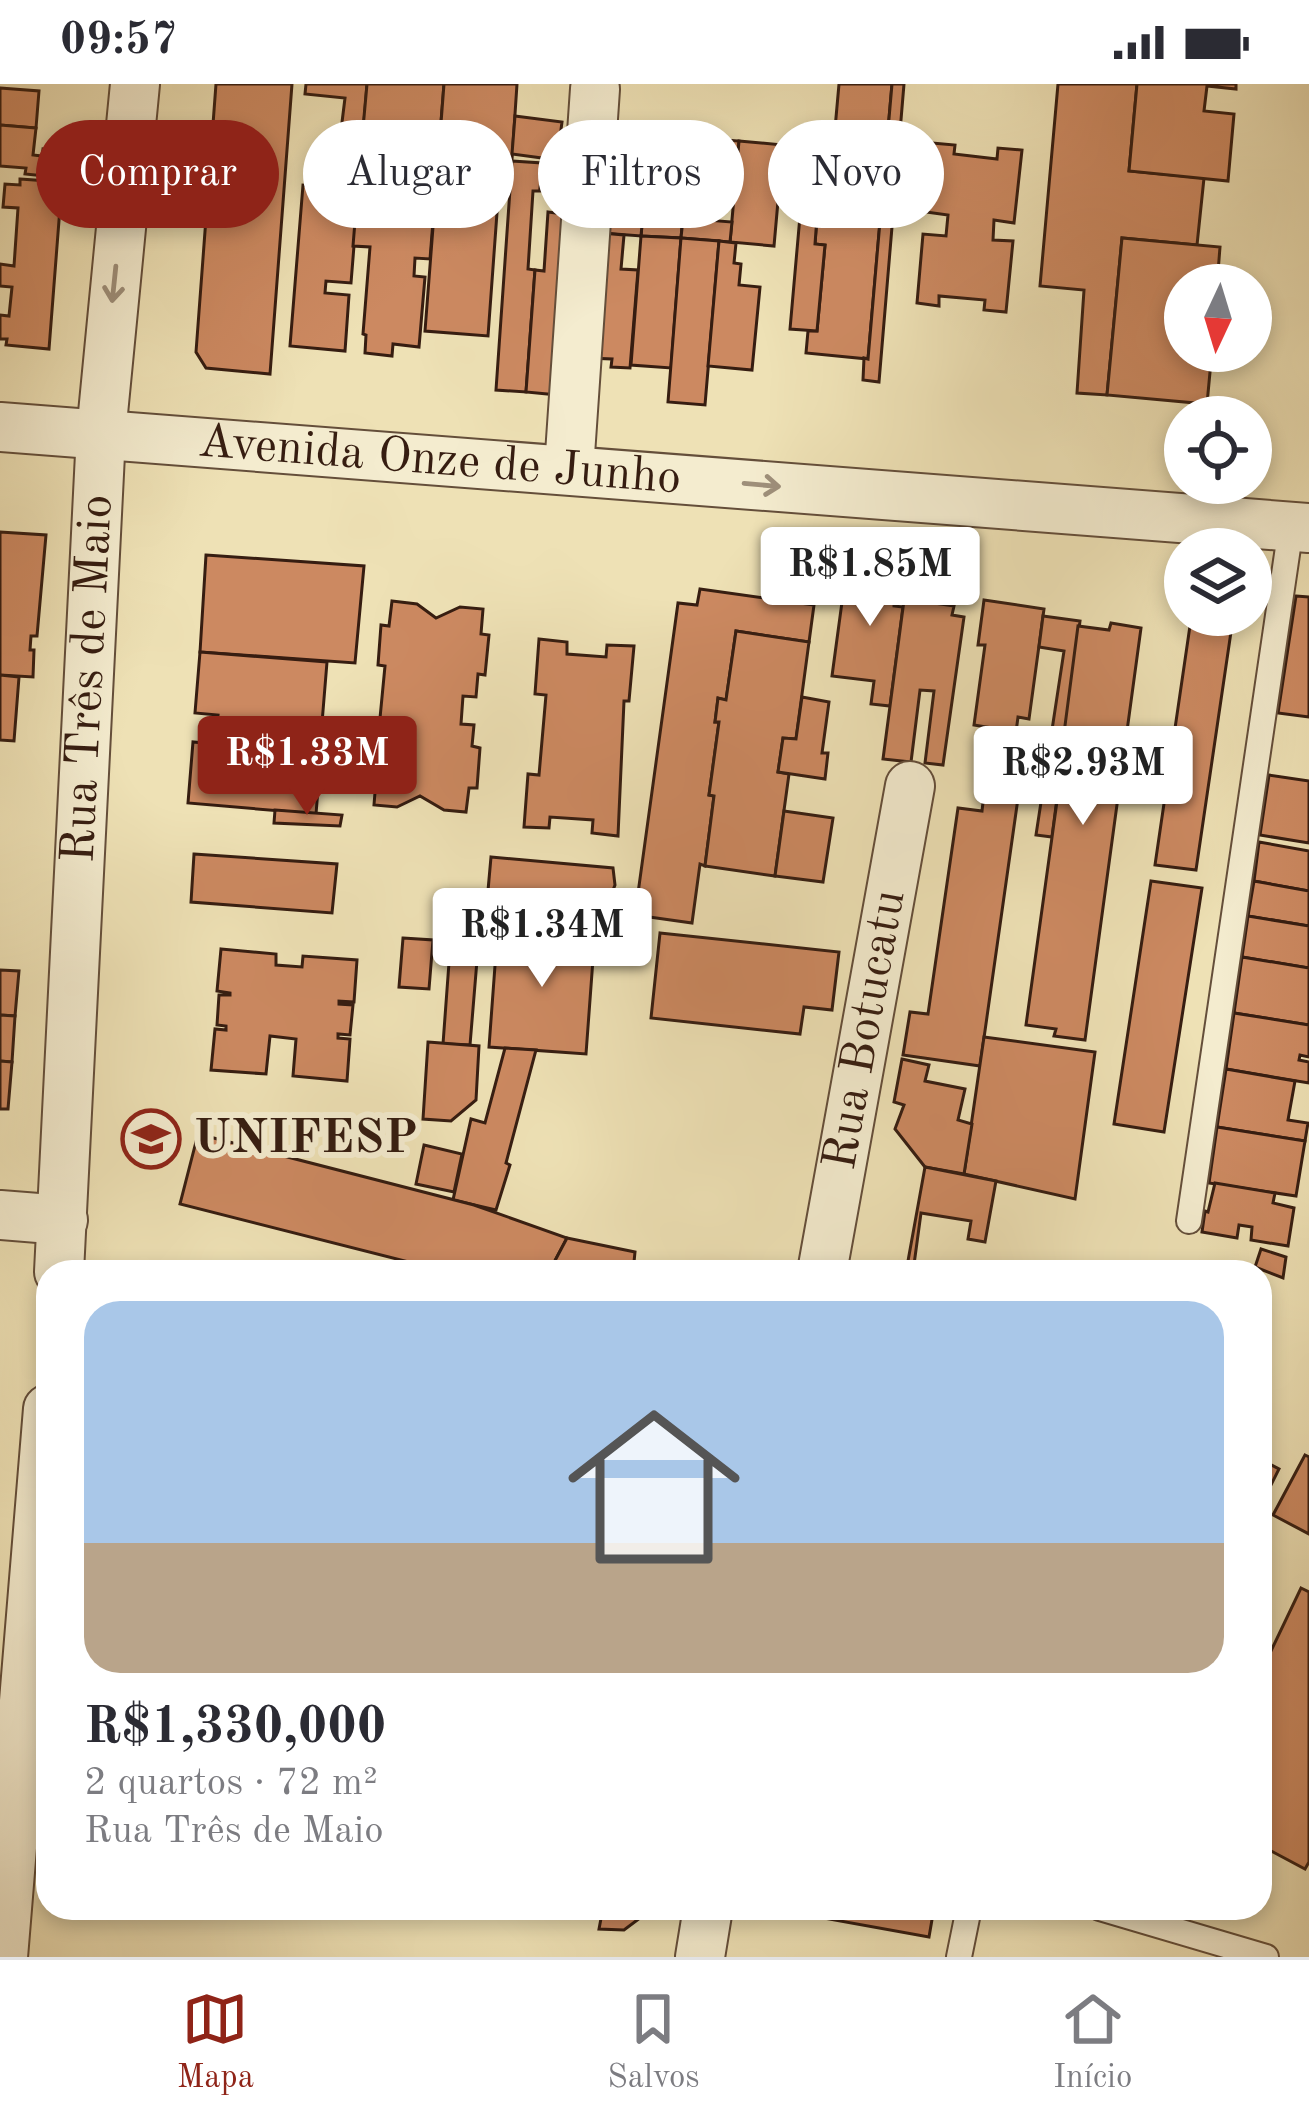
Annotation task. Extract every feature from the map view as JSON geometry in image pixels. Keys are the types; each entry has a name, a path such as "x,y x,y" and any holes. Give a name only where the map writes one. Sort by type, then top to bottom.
{"street":[{"name":"Rua Três de Maio","path":"60,1260 101,434 135,84"},
{"path":"568,470 595,89"},
{"name":"Avenida Onze de Junho","path":"0,427 1304,526"},
{"name":"Rua Botucatu","path":"824,1260 910,786"},
{"path":"0,1215 64,1220"},
{"path":"3,1957 36,1554"},
{"path":"700,1957 706,1920"}],"lane":[{"path":"1190,1221 1304,526"},
{"path":"958,1957 966,1920"},
{"path":"1141,1920 1266,1957"}],"building":[{"path":"216,84 292,84 270,374 206,368 196,352 205,228 279,228 279,120 213,120"},
{"path":"306,84 367,84 364,120 342,120 345,98 305,94"},
{"path":"367,84 444,84 441,120 364,120"},
{"path":"444,84 517,84 514,129 514,120 441,120"},
{"path":"839,84 892,84 889,120 836,120"},
{"path":"892,84 904,84 901,120 889,120"},
{"path":"1058,84 1137,84 1129,171 1204,178 1197,245 1122,238 1107,395 1077,393 1084,290 1040,286"},
{"path":"1137,84 1236,84 1236,89 1207,86 1204,111 1234,114 1228,181 1129,171"},
{"path":"0,88 39,91 36,128 0,125"},
{"path":"515,116 546,120 538,120 538,157 514,154"},
{"path":"0,125 36,128 36,175 25,174 26,168 0,166"},
{"path":"744,141 768,144 768,228 776,228 774,246 730,242 731,228 744,228"},
{"path":"944,144 955,145 954,154 997,159 998,148 1022,150 1014,223 994,220 993,240 1013,241 1006,312 984,310 985,300 939,296 939,306 917,303 923,234 946,236 948,215 944,214"},
{"path":"514,161 538,163 528,269 535,270 526,392 496,390 507,228 514,228"},
{"path":"20,179 36,180 36,228 58,228 49,349 6,345 7,339 0,339 0,315 9,316 12,287 0,286 0,264 14,266 18,208 3,207 5,184 20,185"},
{"path":"303,185 303,228 355,228 351,283 326,281 325,293 349,295 345,351 290,346"},
{"path":"354,228 432,228 430,259 415,258 414,276 425,277 419,347 393,344 392,356 365,353 370,247 353,246"},
{"path":"433,228 496,228 488,336 425,331"},
{"path":"547,228 571,228 558,395 526,392 535,270 544,271"},
{"path":"602,228 642,228 641,236 602,233"},
{"path":"642,228 682,228 681,238 641,236"},
{"path":"682,228 731,228 730,242 681,238"},
{"path":"799,228 816,228 815,244 825,245 817,331 790,329"},
{"path":"816,228 879,228 868,359 806,353 808,331 817,331 825,245 815,244"},
{"path":"879,228 892,228 879,382 863,380 864,358 868,359"},
{"path":"602,233 624,235 621,269 638,270 630,368 611,367 612,359 588,358"},
{"path":"641,236 681,238 671,368 631,365"},
{"path":"681,238 719,241 705,405 668,402"},
{"path":"1122,238 1220,247 1219,264 1164,264 1164,372 1210,372 1208,396 1164,396 1164,400 1107,395"},
{"path":"719,241 736,243 739,285 760,287 752,370 708,366"},
{"path":"0,532 46,535 37,636 31,636 33,677 0,675"},
{"path":"206,555 364,566 355,663 200,652"},
{"path":"847,565 908,570 906,581 894,581 894,606 903,607 890,706 871,704 874,681 832,676"},
{"path":"908,570 940,572 934,603 954,606 952,615 964,617 943,765 925,763 934,691 920,690 911,762 883,759"},
{"path":"700,589 814,605 809,642 736,631 726,700 718,698 709,795 714,796 692,923 635,915 678,603 697,605"},
{"path":"1296,596 1309,597 1309,717 1278,713"},
{"path":"984,600 1044,609 1029,719 1018,717 1016,732 974,725 985,645 978,645"},
{"path":"392,601 417,604 436,618 460,607 483,609 481,634 489,635 485,675 478,674 476,697 463,696 461,724 474,725 472,746 480,748 477,788 469,788 466,812 444,810 420,796 397,807 374,805 376,780 369,779 385,666 378,665 381,625 389,626"},
{"path":"1043,616 1080,621 1052,837 1036,835 1064,651 1039,647"},
{"path":"1111,623 1141,628 1085,1040 1054,1036 1056,1029 1026,1025 1078,626 1109,630"},
{"path":"736,631 809,642 796,739 783,738 778,772 789,774 775,876 705,866 718,698 726,700"},
{"path":"1189,636 1230,636 1196,870 1155,865"},
{"path":"539,639 567,642 567,654 606,657 607,645 634,646 629,701 624,701 618,836 592,833 593,820 550,817 549,828 524,827 528,774 539,775 546,695 535,694"},
{"path":"200,652 327,662 322,723 300,722 298,750 321,752 316,814 188,803 193,742 215,744 218,715 195,713"},
{"path":"0,675 19,677 14,741 0,740"},
{"path":"802,697 829,702 822,753 828,753 825,779 778,772 783,738 796,739"},
{"path":"988,759 1023,763 980,1066 903,1055 910,1012 928,1014 958,808 982,811"},
{"path":"1269,775 1309,781 1309,843 1260,835"},
{"path":"275,810 342,815 340,826 274,823"},
{"path":"784,811 833,818 823,882 775,876"},
{"path":"1259,842 1309,851 1309,891 1254,881"},
{"path":"194,854 337,864 332,913 191,902"},
{"path":"491,857 613,868 615,885 609,900 594,905 538,901 537,928 485,924"},
{"path":"1151,881 1202,888 1164,1132 1114,1124"},
{"path":"1254,881 1309,891 1309,926 1248,916"},
{"path":"1248,916 1309,926 1309,968 1242,957"},
{"path":"452,922 480,924 470,1045 443,1044"},
{"path":"498,925 595,932 586,1054 489,1047"},
{"path":"660,933 839,952 832,1010 804,1007 800,1034 651,1018"},
{"path":"403,938 433,940 429,989 399,987"},
{"path":"221,949 276,954 276,965 302,967 303,956 357,960 354,1002 339,1001 353,1005 350,1035 338,1034 338,1038 350,1039 347,1081 293,1076 296,1039 270,1036 266,1074 211,1070 215,1029 226,1030 217,1025 219,995 230,995 217,991"},
{"path":"1242,957 1309,968 1309,1025 1234,1013"},
{"path":"0,970 19,971 15,1016 0,1015"},
{"path":"1234,1013 1309,1025 1309,1057 1300,1055 1299,1060 1309,1062 1309,1083 1226,1069"},
{"path":"0,1015 15,1016 12,1062 0,1061"},
{"path":"984,1037 1095,1052 1075,1199 964,1174"},
{"path":"428,1042 479,1046 476,1100 451,1121 423,1119"},
{"path":"505,1048 536,1050 496,1210 453,1200 471,1119 485,1123"},
{"path":"902,1059 929,1065 925,1081 965,1089 958,1120 972,1124 964,1174 925,1167 895,1129 904,1105 894,1102"},
{"path":"0,1061 12,1062 8,1109 0,1109"},
{"path":"1226,1069 1295,1081 1288,1120 1308,1123 1305,1141 1217,1127"},
{"path":"1217,1127 1305,1141 1296,1196 1209,1183"},
{"path":"198,1134 474,1205 567,1238 555,1260 401,1260 180,1204"},
{"path":"424,1145 462,1154 454,1192 416,1184"},
{"path":"925,1167 996,1181 985,1242 968,1239 971,1221 921,1213 915,1260 908,1260"},
{"path":"1215,1183 1275,1193 1273,1203 1294,1208 1288,1246 1251,1240 1252,1227 1239,1225 1237,1238 1202,1232"},
{"path":"567,1238 635,1252 634,1260 555,1260"},
{"path":"1261,1249 1286,1257 1283,1278 1272,1274 1272,1260 1257,1260"},
{"path":"1305,1455 1309,1457 1309,1534 1273,1515"},
{"path":"1301,1588 1309,1592 1309,1862 1305,1869 1272,1851 1272,1649"},
{"path":"601,1920 637,1920 624,1930 599,1929"},
{"path":"834,1920 932,1920 929,1937"}],"place":[{"name":"UNIFESP","path":"151,1139"}]}
